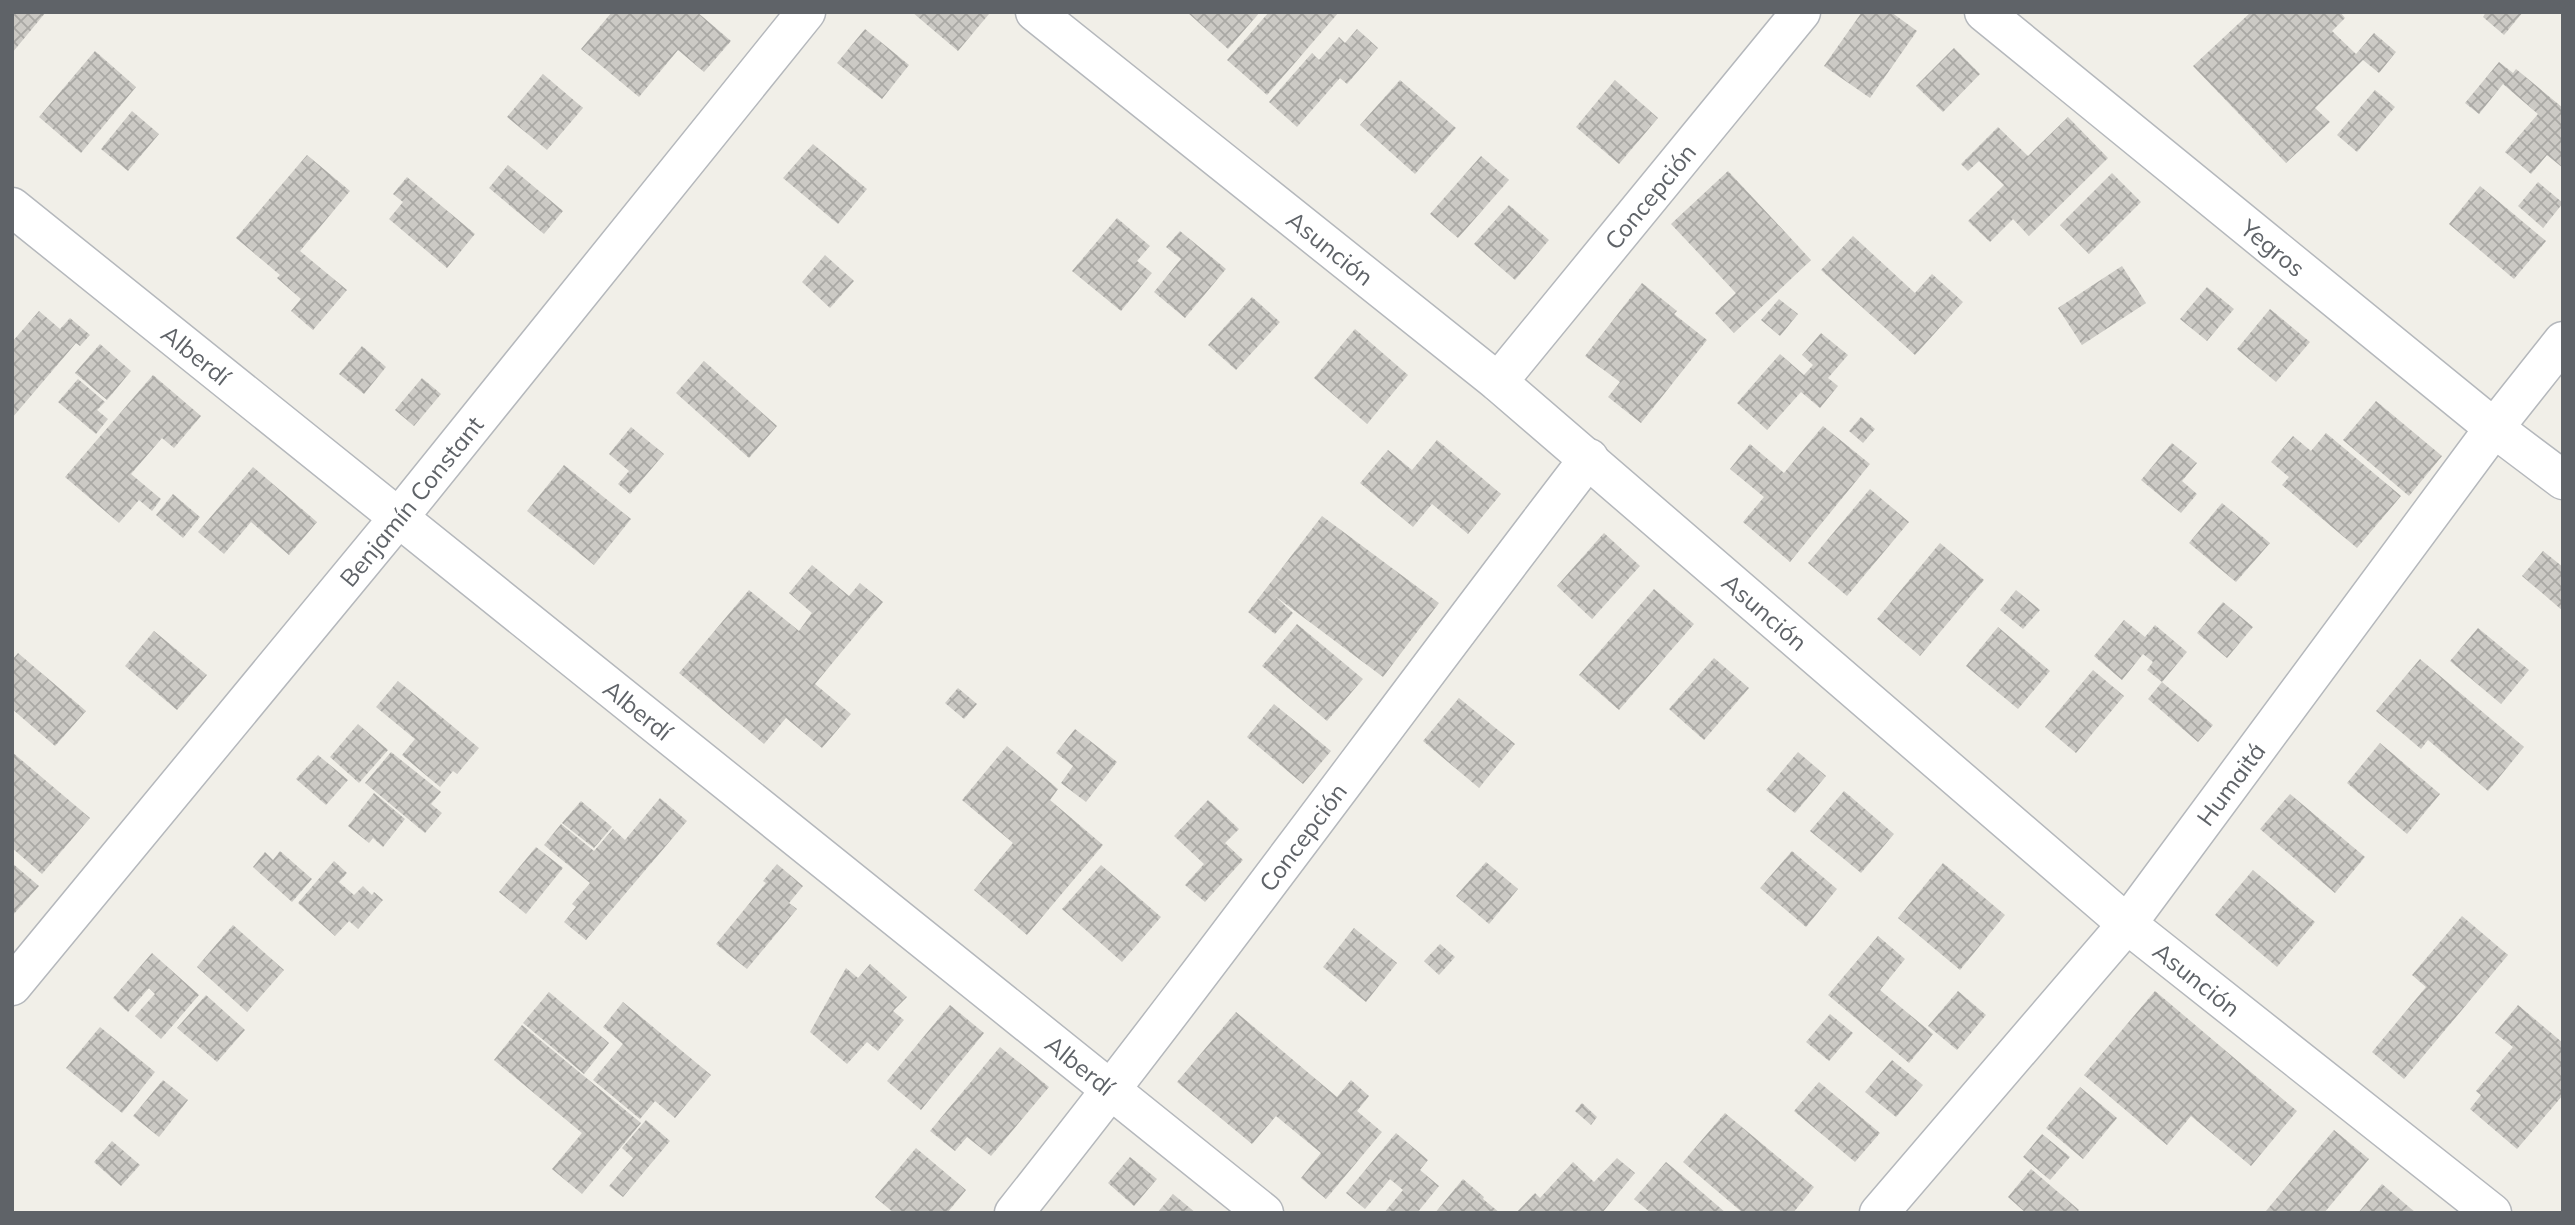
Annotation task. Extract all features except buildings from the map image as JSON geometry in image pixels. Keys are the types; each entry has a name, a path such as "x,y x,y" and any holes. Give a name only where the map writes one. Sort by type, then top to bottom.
{"street":[{"name":"Benjamín Constant","path":"12,986 399,517 806,12"},
{"name":"Asunción","path":"1035,12 1498,382 2127,924 2493,1213"},
{"name":"Concepción","path":"1498,382 1801,12"},
{"name":"Yegros","path":"1984,12 2494,428 2563,480"},
{"name":"Alberdí","path":"12,207 1264,1213"},
{"name":"Humaitá","path":"1880,1213 2127,924 2494,428 2563,341"},
{"name":"Concepción","path":"1014,1213 1111,1091 1589,458"}]}
